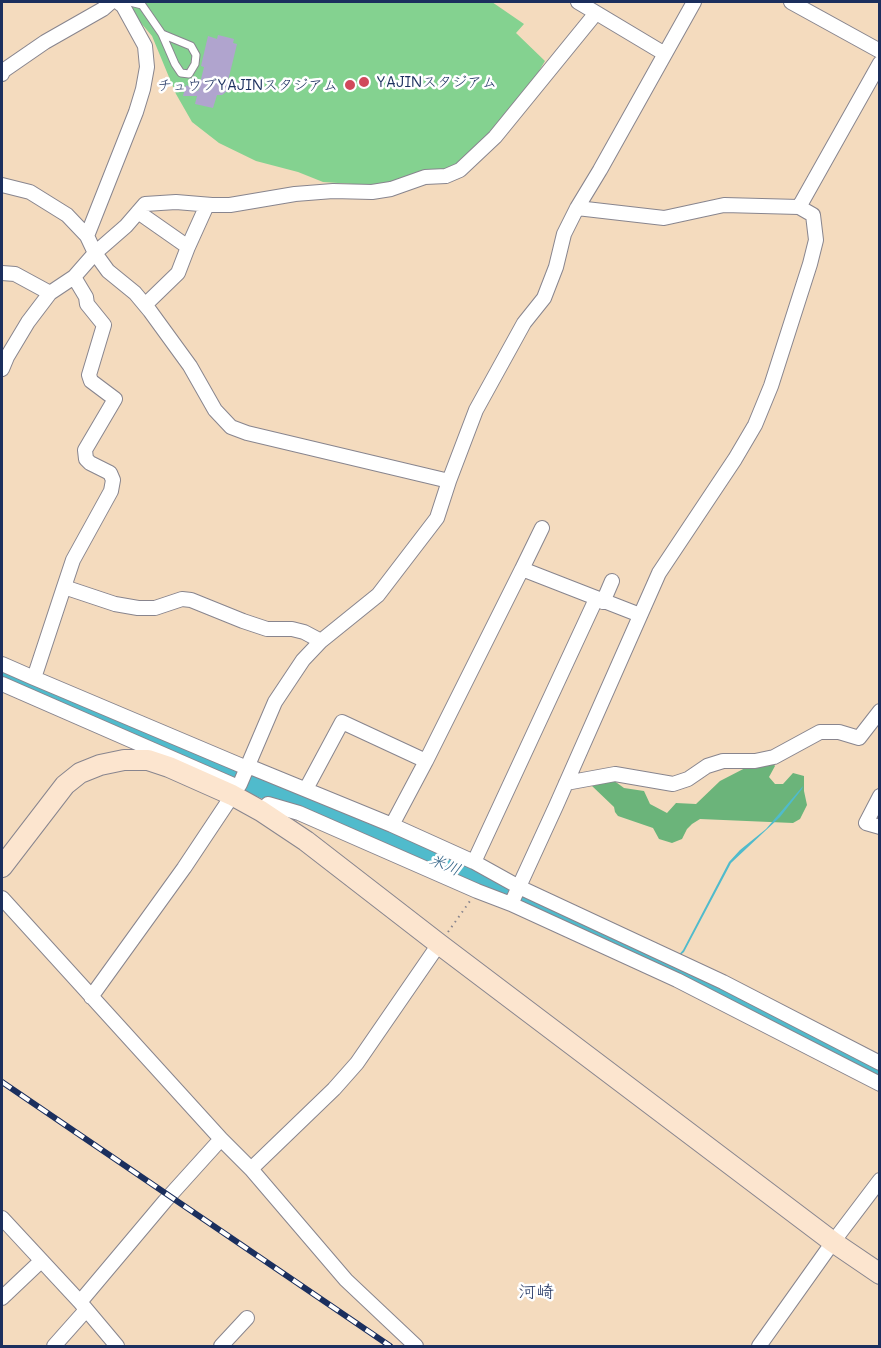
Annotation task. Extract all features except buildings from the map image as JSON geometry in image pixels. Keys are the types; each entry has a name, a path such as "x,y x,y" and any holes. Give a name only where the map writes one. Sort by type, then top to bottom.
{"street":[{"path":"2,71 111,2"},
{"path":"87,236 136,112 147,67 145,46 123,6 118,2"},
{"path":"578,2 665,54"},
{"path":"91,997 184,868 242,779 275,702 303,660 321,641 378,595 437,518 476,410 524,322 544,298 556,267 564,234 577,208 694,2"},
{"path":"791,2 879,51"},
{"path":"2,369 28,322 50,293 74,277 145,204 176,202 230,205 295,194 372,192 391,189 425,177 446,176 460,170 495,137 596,13"},
{"path":"799,207 879,63"},
{"path":"2,185 30,192 67,215 87,236 95,253 108,271 135,293 145,305 190,366 215,410 231,427 247,433 449,481"},
{"path":"145,305 178,273 207,205"},
{"path":"511,904 659,573 735,459 754,425 771,386 816,240 813,215 799,207 724,205 664,218 577,208"},
{"path":"138,213 188,247"},
{"path":"2,273 15,273 50,293"},
{"path":"34,678 73,560 111,491 113,480 110,472 86,459 85,450 115,399 92,381 89,375 104,325 87,304 86,297 74,277"},
{"path":"392,825 542,528"},
{"path":"522,569 640,615"},
{"path":"474,862 600,600 612,581"},
{"path":"64,587 115,604 138,608 155,609 182,599 191,600 267,629 292,629 304,632 321,641"},
{"path":"2,664 242,779 261,811 306,841 833,1242 879,1274"},
{"path":"2,684 242,779"},
{"path":"566,783 615,774 673,784 688,779 707,766 723,762 774,758 820,732 839,732 859,738 879,711"},
{"path":"306,789 342,722 426,761"},
{"path":"2,867 64,785 80,773 100,765 124,760 148,760 169,767 306,789 474,862 519,887 723,982 879,1063"},
{"path":"879,796 866,824 879,827"},
{"path":"261,811 268,804 299,813 511,904 677,980 879,1084"},
{"path":"2,898 221,1140 251,1169 346,1280 416,1347"},
{"path":"251,1169 357,1064 439,944"},
{"path":"54,1347 165,1201 221,1140"},
{"path":"759,1347 879,1180"},
{"path":"2,1218 83,1306 117,1347"},
{"path":"2,1298 41,1261"},
{"path":"221,1347 247,1317"}],"lane":[{"path":"130,2 142,5 162,34 181,73 189,74 195,64 196,55 191,46 162,34"}],"path":[{"path":"439,944 477,891"}],"green space":[{"name":"YAJINスタジアム","path":"128,2 492,2 524,24 516,33 545,61 536,76 489,133 456,166 389,184 323,182 298,172 256,161 219,143 192,122 176,94 152,36 129,9"},
{"path":"772,762 775,766 769,777 775,784 783,784 793,773 804,776 807,805 800,819 793,823 700,819 687,829 682,839 672,843 659,839 653,828 618,816 614,807 592,786 613,780 624,788 644,791 650,804 667,813 676,803 696,804 720,781 751,765"}],"water":[{"path":"803,786 780,817 731,863 684,952 677,957 683,950 729,862 766,829"}],"waterway":[{"name":"米川","path":"2,674 112,725 482,881 695,979 791,1031 880,1074"}],"railway":[{"path":"2,1082 390,1346"}],"place":[{"name":"YAJINスタジアム","path":"364,82"},
{"name":"チュウブYAJINスタジアム","path":"350,85"}],"district":[{"name":"河崎","path":"536,1292"}]}
